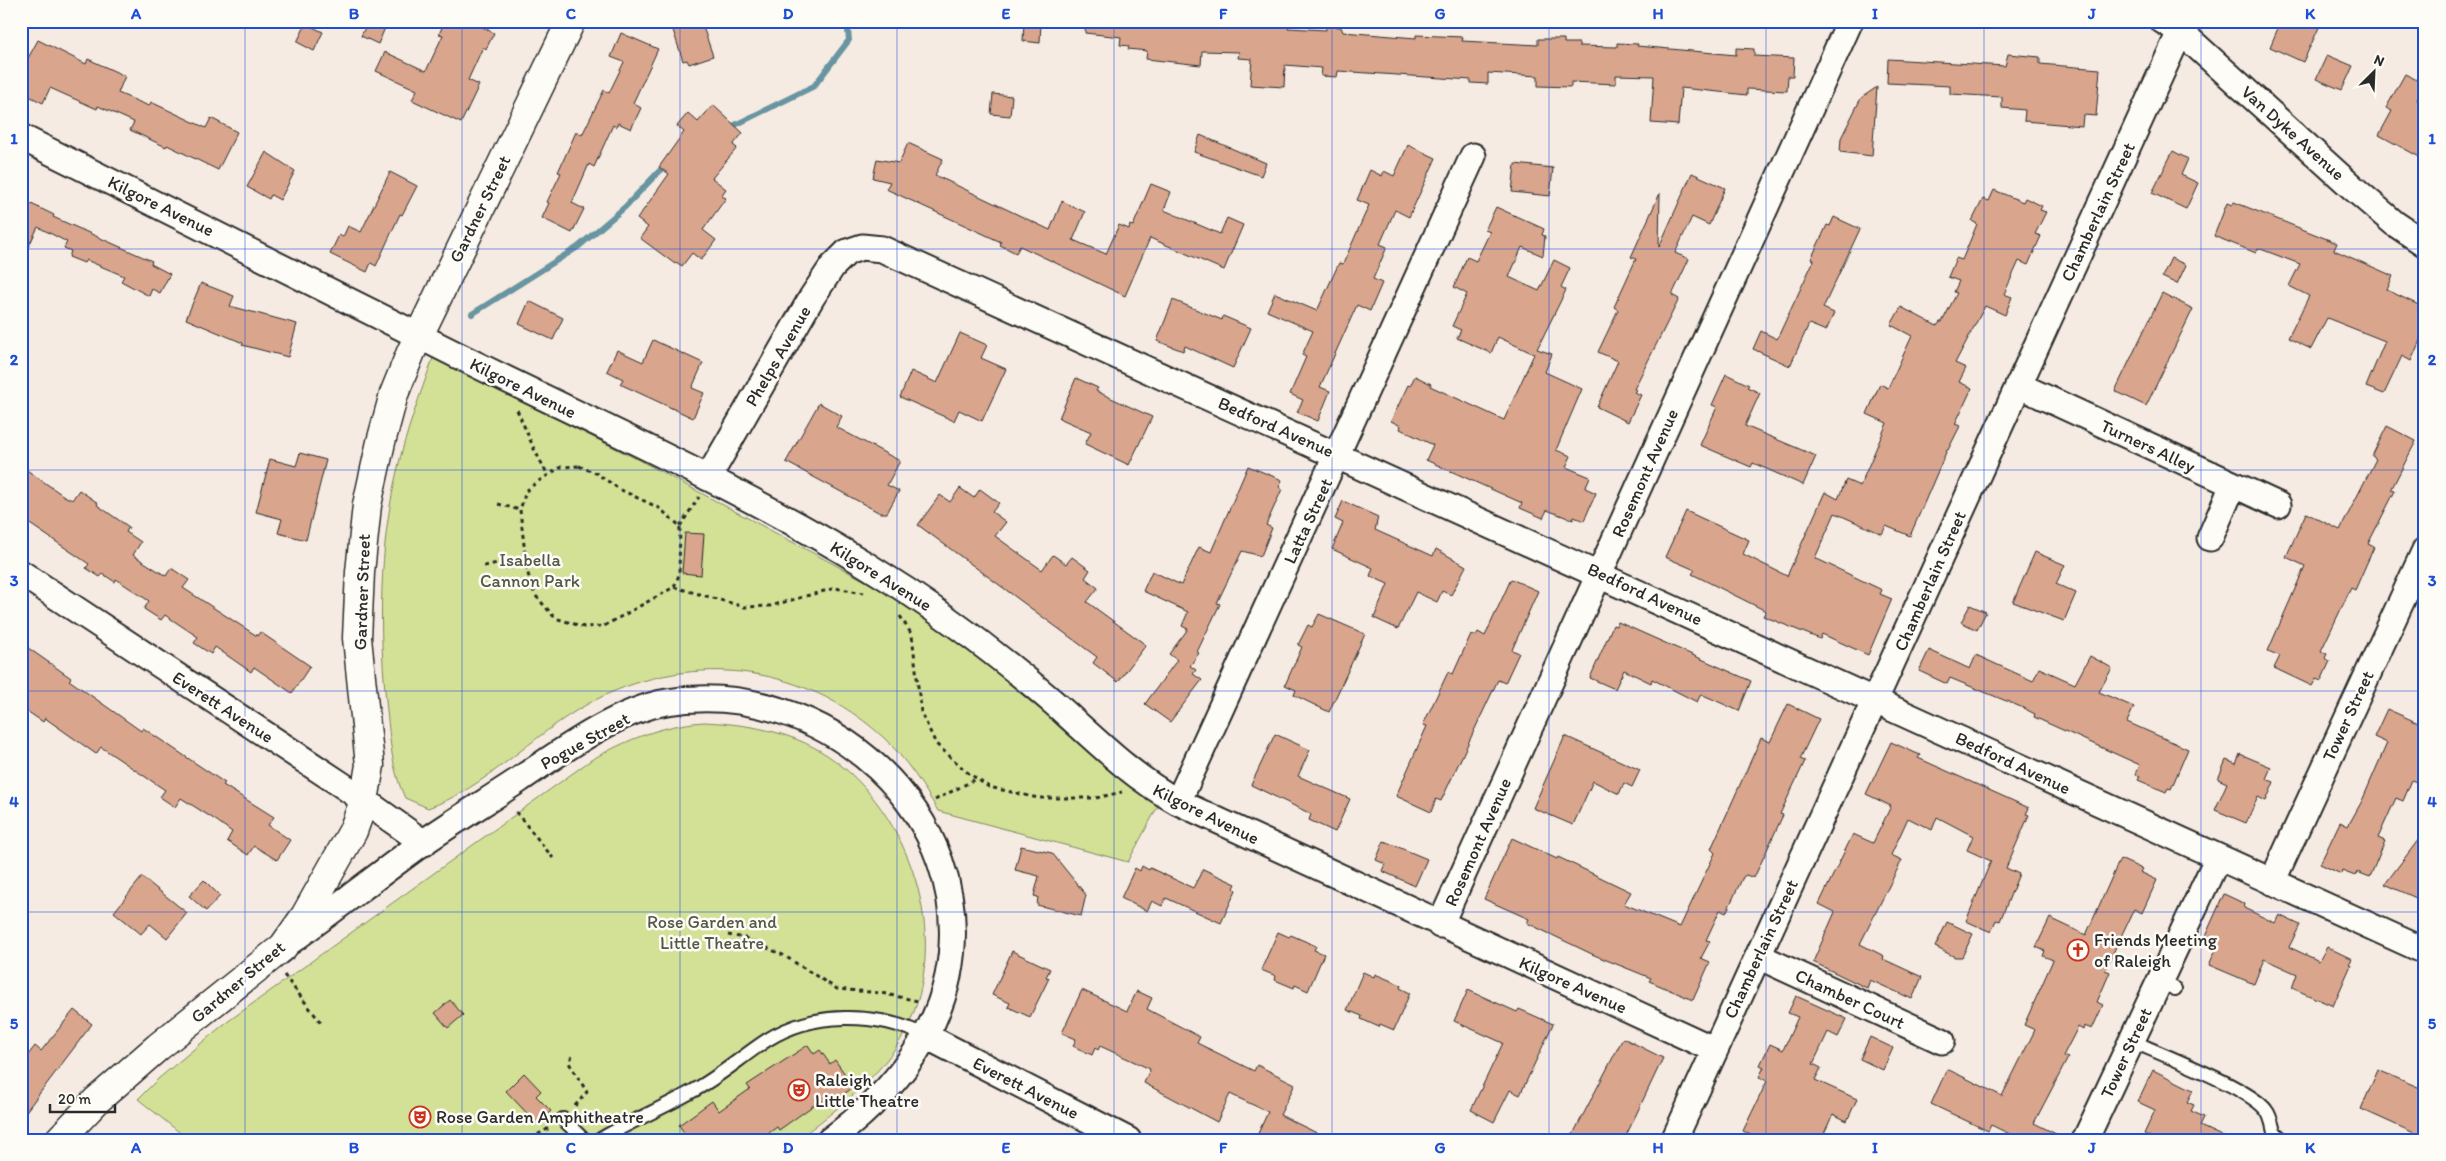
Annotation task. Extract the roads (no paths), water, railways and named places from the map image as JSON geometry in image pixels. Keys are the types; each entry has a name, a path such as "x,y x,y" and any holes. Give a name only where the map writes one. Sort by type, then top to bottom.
{"street":[{"name":"Gardner Street","path":"59,1140 96,1100 158,1047 283,960 305,916 353,831 364,801 370,765 358,638 360,572 368,505 381,442 394,394 419,336 571,21"},
{"name":"Rosemont Avenue","path":"1440,924 1850,21"},
{"name":"Van Dyke Avenue","path":"2176,25 2352,187 2394,223 2425,244"},
{"name":"Chamberlain Street","path":"1674,1140 2018,385 2176,25"},
{"name":"Kilgore Avenue","path":"21,137 708,478 868,566 953,623 1046,696 1146,784 1178,802 1715,1050"},
{"name":"Latta Street","path":"1178,802 1338,456 1473,156"},
{"name":"Bedford Avenue","path":"862,247 882,249 1599,573 2425,951"},
{"name":"Phelps Avenue","path":"708,478 817,289 832,267 847,252 862,247"},
{"name":"Turners Alley","path":"2018,385 2278,505"},
{"path":"2210,538 2233,485"},
{"name":"Tower Street","path":"2272,882 2425,550"},
{"name":"Everett Avenue","path":"21,573 424,843"},
{"name":"Pogue Street","path":"283,960 424,843 597,730 664,702 696,699 734,701 771,707 808,720 841,738 891,780 913,809 932,840 942,866 949,897 952,928 951,957 942,997 924,1035 893,1084 854,1121 830,1140"},
{"name":"Tower Street","path":"2085,1140 2132,1041 2167,986 2218,857"},
{"name":"Chamber Court","path":"1758,956 1942,1041"},
{"name":"Everett Avenue","path":"924,1035 1128,1140"}],"lane":[{"path":"599,1140 692,1092 768,1039 803,1025 838,1018 873,1019 907,1027 924,1035"},
{"path":"2132,1041 2247,1093 2265,1108 2271,1117 2274,1132 2284,1140"},
{"path":"563,1119 584,1140"}],"waterway":[{"path":"727,129 814,86 849,40 847,21"},
{"path":"472,314 578,247 625,207 667,163"}],"place":[{"name":"Friends Meeting of Raleigh","path":"2078,950"},
{"name":"Raleigh Little Theatre","path":"799,1090"},
{"name":"Rose Garden Amphitheatre","path":"420,1117"}],"park label":[{"name":"Isabella Cannon Park","path":"530,570"},
{"name":"Rose Garden and Little Theatre","path":"712,932"}]}
